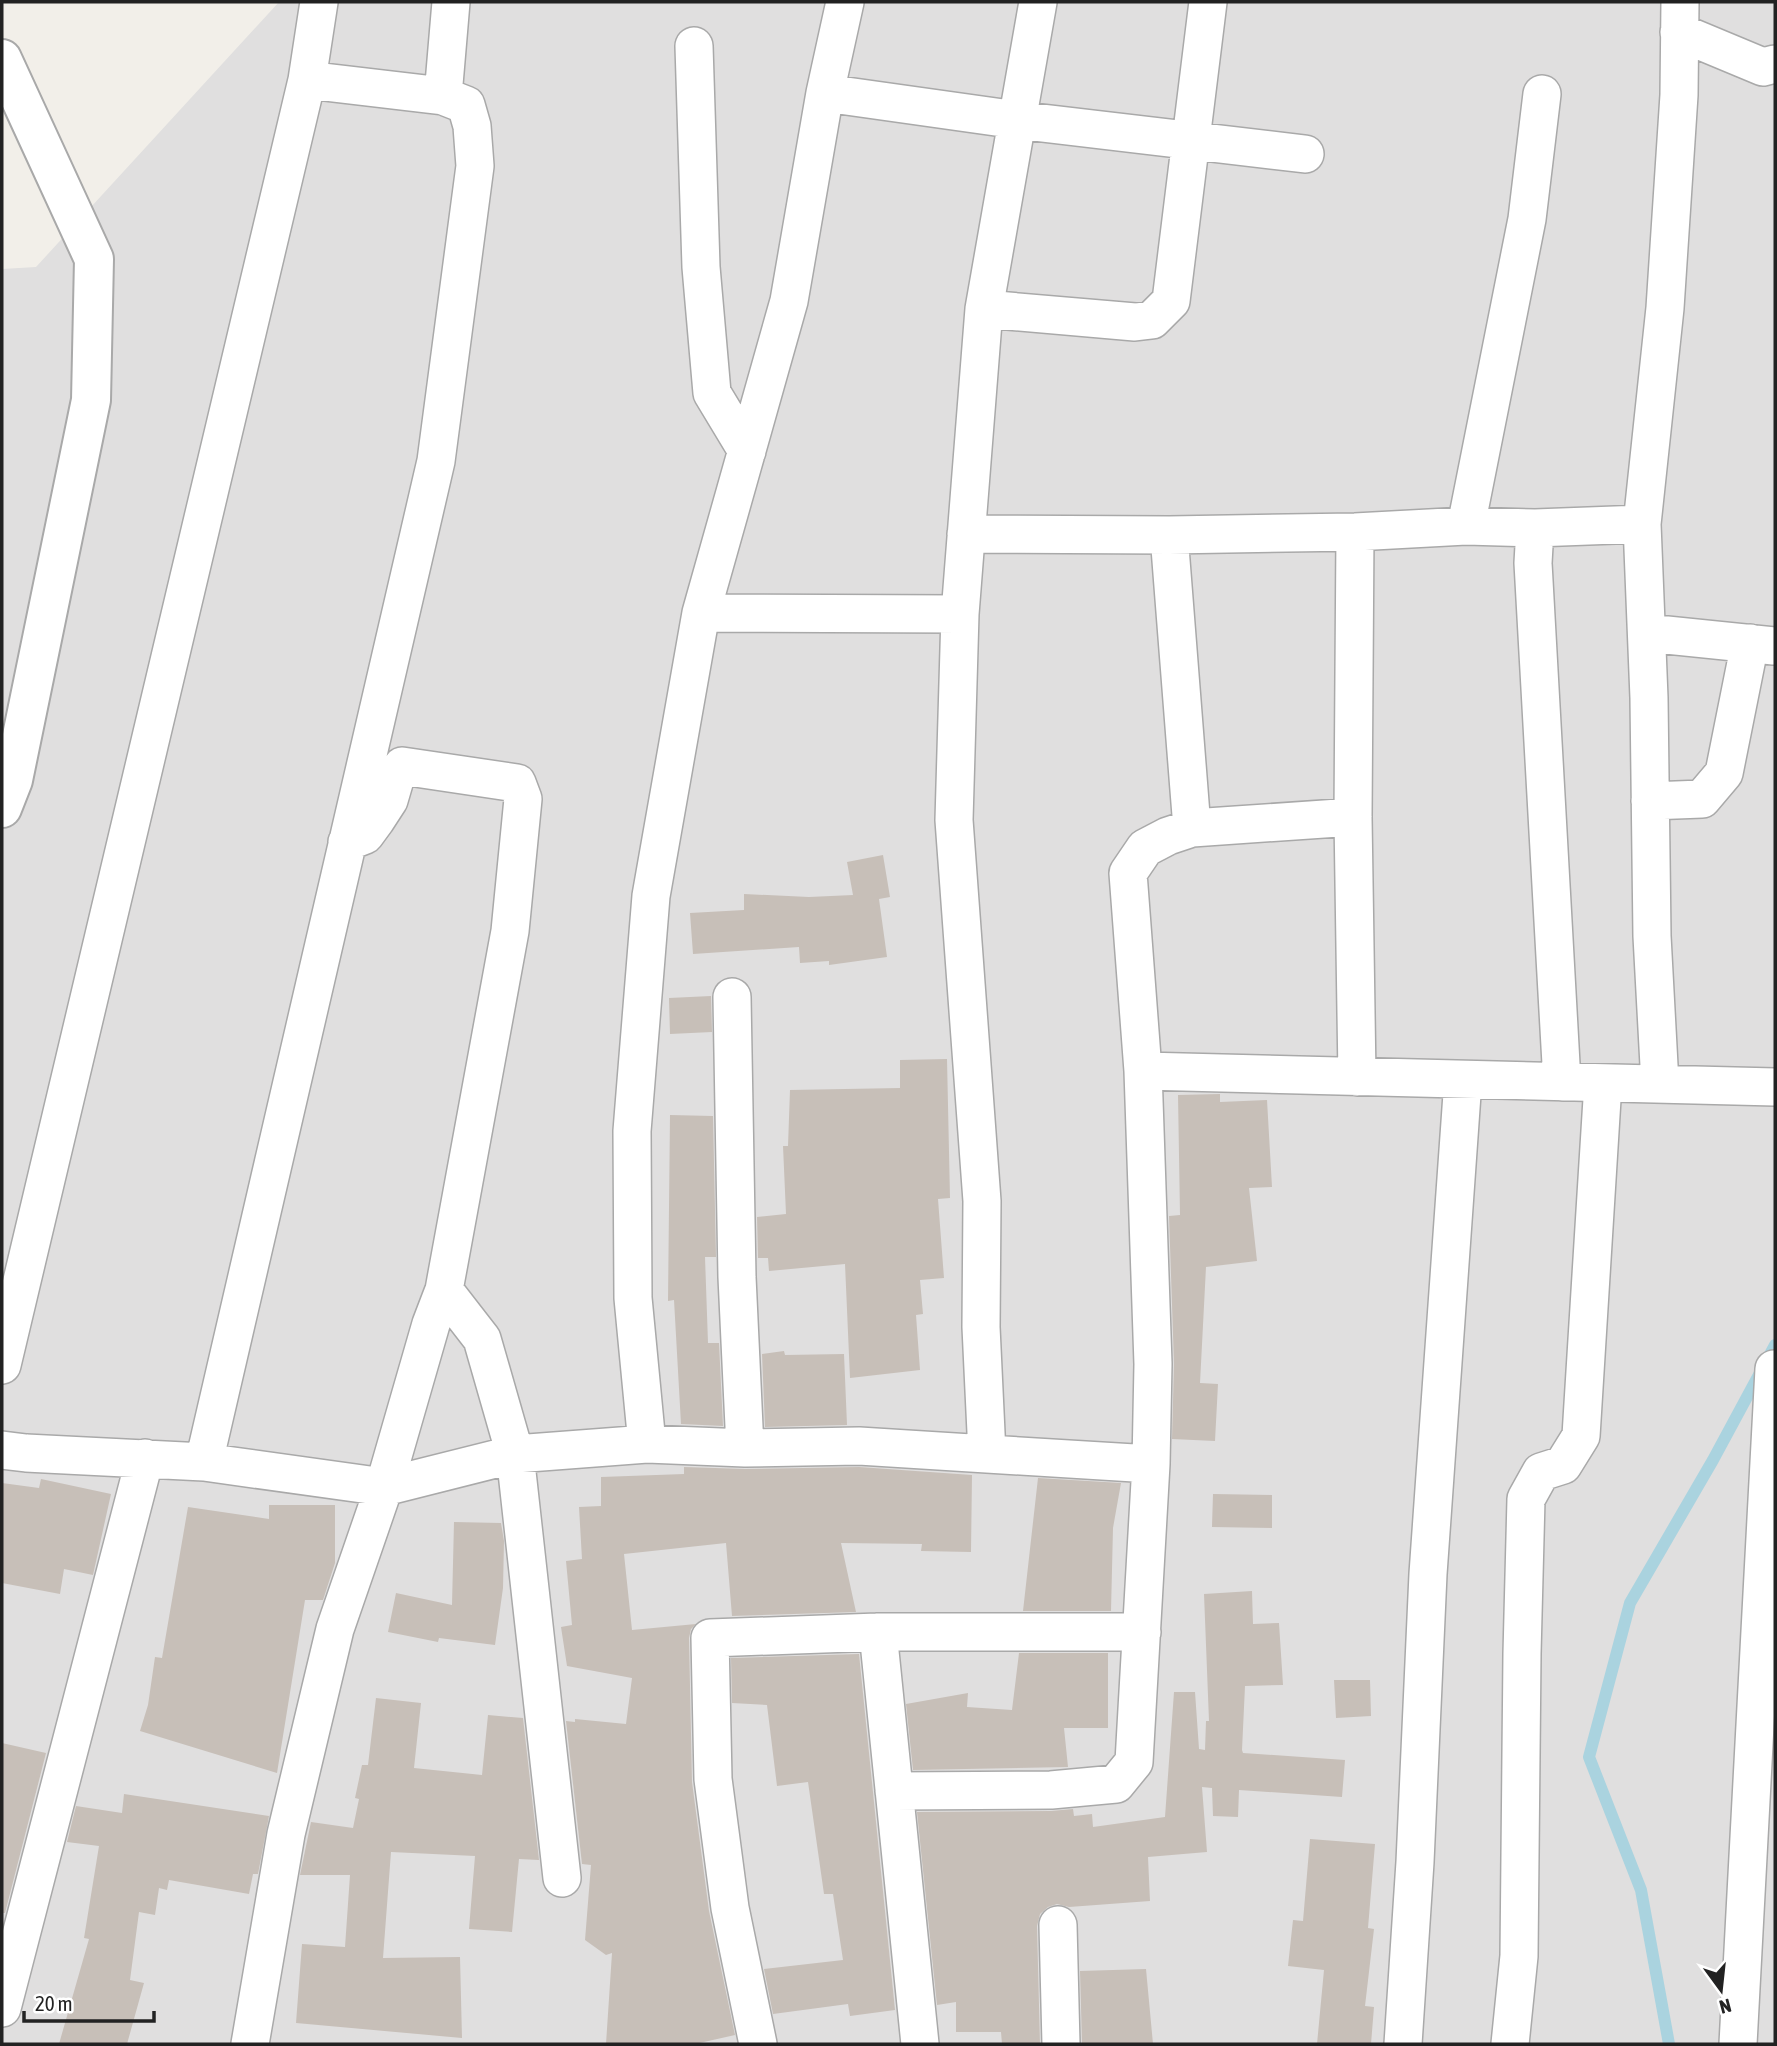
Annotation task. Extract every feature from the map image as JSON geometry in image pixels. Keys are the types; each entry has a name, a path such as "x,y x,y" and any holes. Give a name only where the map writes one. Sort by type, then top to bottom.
{"street":[{"path":"2,1365 307,80 319,2"},
{"path":"443,96 451,2"},
{"path":"647,1444 633,1298 632,1131 651,896 701,613 789,301 825,93 845,2"},
{"path":"987,1454 981,1327 982,1200 954,820 960,614 984,309 1038,2"},
{"path":"984,309 1135,322 1152,320 1171,301 1208,2"},
{"path":"1680,17 1763,67 1775,64"},
{"path":"1660,1084 1652,936 1643,524 1665,308 1679,95 1680,17"},
{"path":"694,46 701,267 712,393 747,451"},
{"path":"2,59 94,259 91,400 13,780 2,808"},
{"path":"204,1462 436,461 475,166 472,126 466,105 443,96 307,80"},
{"path":"825,93 1017,120 1305,154"},
{"path":"1466,526 1527,219 1542,94"},
{"path":"966,534 1169,535 1354,532 1466,526 1535,528 1643,524"},
{"path":"1535,528 1533,563 1562,1082"},
{"path":"1354,532 1353,817 1357,1077"},
{"path":"1169,535 1192,828"},
{"path":"701,613 960,614"},
{"path":"1647,633 1763,645 1724,774 1702,799 1650,802"},
{"path":"250,2044 289,1821 335,1629 384,1488 431,1324 444,1290 510,931 523,799 517,783 402,766 389,800 376,820 365,835 347,842"},
{"path":"894,1791 1051,1790 1116,1784 1134,1762 1151,1464 1153,1364 1143,1071 1128,873 1145,848 1192,828 1353,817"},
{"path":"732,997 737,1277 745,1448"},
{"path":"1143,1071 1775,1087"},
{"path":"1404,2044 1428,1574 1463,1080"},
{"path":"1510,2044 1519,1956 1526,1499 1541,1472 1563,1465 1581,1436 1603,1083"},
{"path":"444,1290 482,1339 515,1454 562,1878"},
{"path":"1738,2044 1774,1369"},
{"path":"2,1450 204,1462 384,1488 515,1454 647,1444 745,1448 859,1446 1151,1464"},
{"path":"2,2008 145,1458"},
{"path":"758,2044 730,1908 713,1779 710,1638 878,1632 1142,1632"},
{"path":"878,1632 920,2044"},
{"path":"1058,1925 1061,2044"}],"shaded area":[{"path":"279,2 1775,2 1775,2044 2,2044 2,269 36,267"}],"building":[{"path":"883,855 890,897 879,899 887,957 829,965 829,961 800,963 799,947 693,954 690,913 744,910 744,894 809,897 853,895 847,862"},
{"path":"711,996 712,1032 670,1034 669,998"},
{"path":"947,1059 950,1198 938,1199 944,1278 920,1280 923,1314 916,1315 920,1370 850,1378 845,1264 769,1271 768,1258 758,1258 757,1217 786,1214 783,1146 788,1146 790,1090 900,1088 900,1060"},
{"path":"1220,1094 1220,1102 1267,1100 1272,1187 1249,1188 1257,1261 1206,1267 1200,1383 1218,1384 1215,1441 1172,1439 1174,1364 1169,1216 1180,1215 1178,1095"},
{"path":"670,1115 713,1116 716,1257 705,1257 708,1343 719,1343 723,1426 681,1424 674,1300 668,1301"},
{"path":"784,1351 785,1355 844,1354 847,1425 765,1427 762,1354"},
{"path":"684,1467 859,1467 972,1475 971,1552 921,1551 922,1544 841,1543 856,1612 732,1616 726,1543 624,1554 632,1630 696,1624 691,1629 689,1638 692,1782 709,1911 735,2035 695,2044 606,2044 612,1953 606,1955 585,1940 591,1865 582,1864 566,1721 575,1722 575,1719 626,1724 632,1678 567,1666 561,1627 572,1625 566,1561 582,1559 579,1507 601,1506 601,1477 684,1474"},
{"path":"1038,1478 1121,1483 1113,1528 1111,1611 1023,1611"},
{"path":"41,1479 111,1494 93,1575 64,1569 60,1594 2,1583 2,1483 39,1488"},
{"path":"1213,1494 1272,1495 1272,1528 1212,1527"},
{"path":"269,1505 335,1505 335,1563 323,1600 305,1600 277,1773 140,1731 148,1705 155,1657 162,1658 188,1507 269,1519"},
{"path":"454,1522 501,1523 504,1541 503,1588 495,1645 439,1638 438,1642 388,1632 396,1593 452,1605"},
{"path":"1252,1591 1253,1624 1279,1623 1283,1685 1245,1686 1243,1753 1345,1760 1342,1797 1239,1790 1238,1817 1213,1816 1212,1788 1202,1787 1207,1852 1148,1857 1150,1901 1069,1907 1057,1904 1040,1914 1037,1926 1040,2044 1002,2044 1001,2032 956,2032 956,2002 937,2005 917,1812 1073,1809 1074,1816 1092,1814 1093,1827 1165,1817 1174,1692 1195,1692 1199,1749 1205,1750 1206,1721 1209,1721 1204,1594"},
{"path":"1019,1653 1108,1653 1108,1728 1064,1728 1068,1767 913,1770 906,1704 968,1693 967,1707 1012,1710"},
{"path":"859,1654 895,2010 850,2016 848,2004 773,2014 764,1969 843,1960 833,1894 824,1894 808,1782 777,1786 767,1705 732,1703 731,1658"},
{"path":"1334,1680 1370,1680 1371,1716 1336,1718"},
{"path":"376,1698 421,1703 414,1768 482,1775 488,1715 523,1718 539,1860 519,1859 512,1932 469,1929 475,1856 391,1852 383,1958 460,1957 462,2038 296,2023 302,1944 345,1947 350,1875 300,1875 311,1822 353,1828 359,1799 355,1798 362,1765 368,1765"},
{"path":"2,1743 46,1753 5,1913 2,1913"},
{"path":"124,1794 269,1816 258,1874 253,1874 249,1894 169,1880 167,1890 159,1888 155,1915 139,1912 130,1980 144,1983 127,2044 59,2044 89,1939 84,1938 99,1846 67,1842 76,1806 122,1813"},
{"path":"1310,1839 1375,1844 1368,1928 1374,1929 1365,2006 1374,2007 1371,2044 1317,2044 1324,1970 1288,1966 1293,1920 1303,1921"},
{"path":"1146,1969 1153,2044 1082,2044 1080,1971"}],"waterway":[{"path":"1669,2044 1641,1890 1589,1757 1630,1603 1713,1460 1775,1345"}]}
